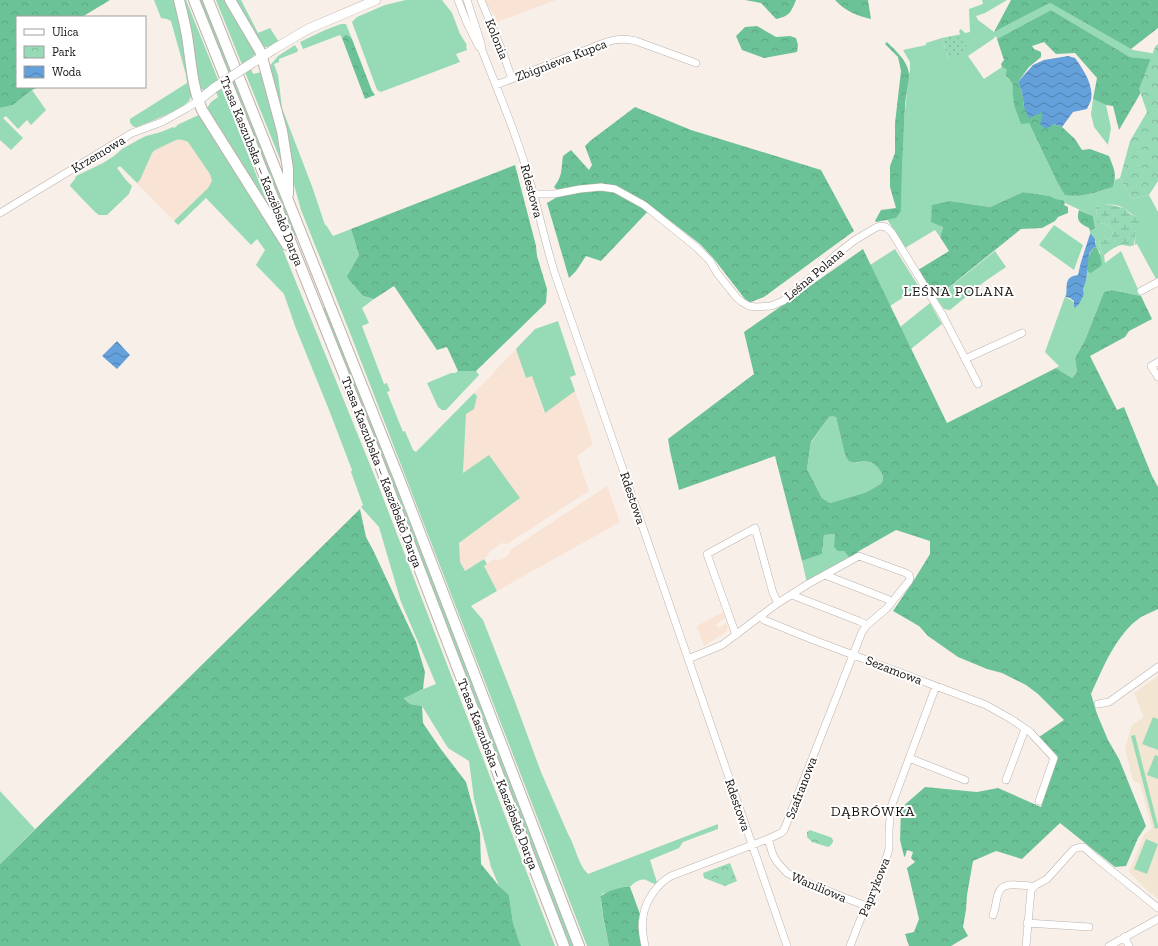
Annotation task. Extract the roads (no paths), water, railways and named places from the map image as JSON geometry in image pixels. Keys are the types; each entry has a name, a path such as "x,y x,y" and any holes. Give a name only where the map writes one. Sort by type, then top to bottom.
{"highway":[{"path":"179,0 187,36 193,81 202,110 301,267"},
{"name":"Trasa Kaszubska – Kaszëbskô Darga","path":"194,0 375,453 564,946"},
{"name":"Trasa Kaszubska – Kaszëbskô Darga","path":"208,0 397,473 579,946"},
{"path":"230,0 262,57 283,139 288,169 287,198"}],"main road":[{"path":"198,101 214,88 293,37 376,0"}],"street":[{"name":"Rdestowa","path":"458,0 467,23 482,50"},
{"name":"Rdestowa","path":"467,0 482,50 521,154 555,274 787,946"},
{"name":"Kolonia","path":"481,0 504,53 512,79"},
{"name":"Zbigniewa Kupca","path":"496,85 618,39 636,41 696,62"},
{"name":"Krzemowa","path":"0,213 132,133 162,122 198,101"},
{"name":"Leśna Polana","path":"533,194 554,194 601,187 615,189 644,205 696,247 710,261 717,273 737,298 749,306 756,307 771,306 783,300 855,240 880,226 886,227 892,233 943,316 978,384"},
{"path":"1141,291 1158,282"},
{"path":"966,359 1022,333"},
{"path":"1158,362 1151,366 1158,377"},
{"path":"736,635 707,554 755,528 773,593 778,603"},
{"name":"Szafranowa","path":"645,946 642,934 644,913 651,896 660,884 671,876 781,833 787,825 862,632 867,625 892,602 909,581 909,575 859,556 778,603 722,645 688,659"},
{"path":"825,575 892,602"},
{"path":"792,595 867,625"},
{"name":"Sezamowa","path":"760,616 764,620 986,705 1025,728 1054,758 1039,800"},
{"path":"1098,704 1109,702 1158,668"},
{"name":"Paprykowa","path":"850,946 866,906 870,900 889,849 891,807 936,686"},
{"path":"1006,780 1025,728"},
{"path":"909,758 965,780"},
{"name":"Waniliowa","path":"768,839 773,855 787,873 800,880 866,906"},
{"path":"993,915 996,908 997,894 1006,885 1034,886 1047,879 1074,849 1081,847 1085,848 1158,908"},
{"path":"1026,946 1030,896 1034,886"},
{"path":"1108,946 1158,919"},
{"path":"1027,923 1089,928"},
{"path":"1124,937 1129,946"}],"water":[{"path":"1068,56 1075,58 1084,72 1091,89 1091,100 1087,109 1073,112 1062,127 1054,124 1046,129 1040,124 1043,112 1029,118 1024,107 1022,92 1018,82 1033,65 1044,60"},
{"path":"1090,234 1095,239 1096,247 1093,248 1089,254 1086,281 1083,289 1084,294 1079,304 1075,308 1074,301 1066,297 1067,283 1070,278 1078,275"},
{"path":"117,341 130,355 117,369 102,356"}],"district":[{"name":"LEŚNA POLANA","path":"959,291"},
{"name":"DĄBRÓWKA","path":"873,811"}]}
